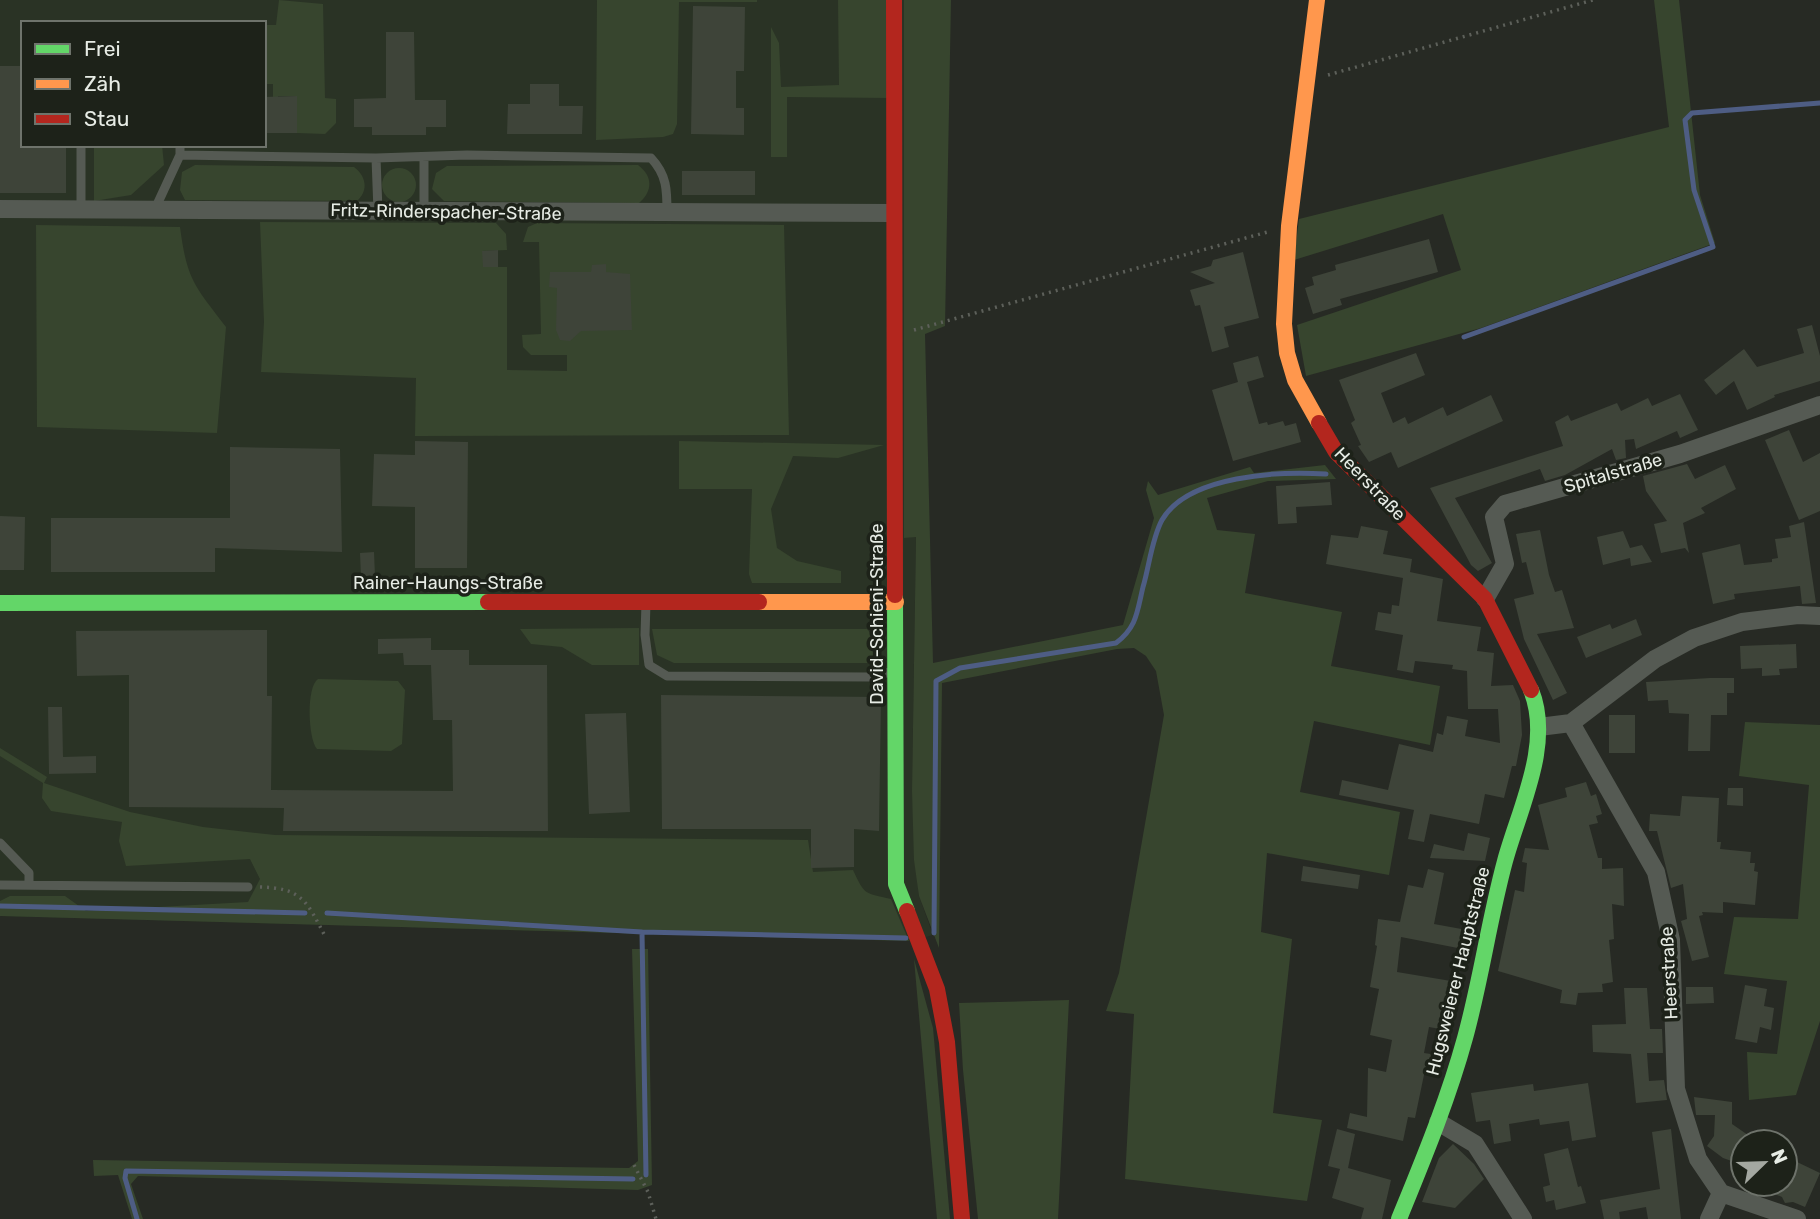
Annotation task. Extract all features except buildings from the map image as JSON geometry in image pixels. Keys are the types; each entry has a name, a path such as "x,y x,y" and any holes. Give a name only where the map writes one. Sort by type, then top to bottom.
{"street":[{"name":"David-Schieni-Straße","path":"894,0 892,213 897,670 896,884 937,989 947,1042 961,1219"},
{"name":"Heerstraße","path":"1317,0 1289,226 1284,324 1287,353 1295,380 1336,452 1485,598 1521,665 1534,697 1539,727"},
{"name":"Fritz-Rinderspacher-Straße","path":"0,209 892,213"},
{"name":"Spitalstraße","path":"1485,598 1505,564 1494,517 1505,504 1681,454 1820,405"},
{"name":"Rainer-Haungs-Straße","path":"0,603 896,602"},
{"path":"1539,727 1571,723 1655,659 1694,638 1742,622 1798,615 1820,616"},
{"name":"Heerstraße","path":"1571,723 1656,872 1671,940 1676,1089 1698,1159 1721,1193"},
{"name":"Hugsweierer Hauptstraße","path":"1399,1219 1438,1122 1465,1038 1505,862 1530,780 1539,727"},
{"path":"1438,1122 1475,1144 1523,1219"},
{"path":"1709,1219 1721,1193 1797,1219"}],"lane":[{"path":"81,147 81,209"},
{"path":"155,209 180,150 376,158 651,158 662,169 667,184 667,213"},
{"path":"424,157 424,211"},
{"path":"376,158 378,211"},
{"path":"646,601 645,635 649,665 667,676 870,677 897,670"},
{"path":"0,843 29,873 29,886"},
{"path":"0,885 248,887"}],"path":[{"path":"1309,80 1593,0"},
{"path":"895,335 1289,226"},
{"path":"915,330 915,344"},
{"path":"248,887 285,887 306,900 326,938"},
{"path":"634,1164 648,1192 656,1219"}],"shaded area":[{"path":"0,0 904,0 904,538 916,536 912,791 919,896 933,935 911,941 0,916"},
{"path":"279,0 323,4 325,98 336,99 336,123 325,134 297,133 296,96 278,96 278,105 273,105 273,84 266,84 266,25 276,25"},
{"path":"597,0 757,2 679,2 677,124 673,134 663,137 596,140"},
{"path":"838,0 889,0 889,98 787,97 787,157 771,157 771,27 779,43 781,87 839,85"},
{"path":"904,0 951,0 945,326 925,334 933,663 1123,625 1154,518 1146,490 1148,481 1158,495 1250,467 1254,473 1325,465 1336,479 1268,481 1207,498 1217,530 1255,534 1245,593 1342,612 1331,666 1440,686 1430,745 1314,721 1300,792 1400,812 1389,875 1267,853 1261,932 1292,939 1273,1113 1322,1120 1307,1201 1125,1179 1134,1014 1106,1011 1119,973 1164,715 1156,671 1146,656 1134,648 1117,649 942,683 939,948 919,896 914,860 912,791 916,537 904,538"},
{"path":"1654,0 1679,0 1700,195 1715,243 1481,328 1306,376 1297,325 1461,270 1443,214 1294,260 1299,219 1669,127"},
{"path":"94,147 162,147 164,165 131,195 94,201"},
{"path":"195,165 354,167 363,179 364,188 357,201 185,200 180,190 182,172"},
{"path":"638,165 649,179 647,194 639,203 444,201 432,189 436,173 447,166"},
{"path":"399,168 411,173 416,185 411,197 399,202 387,197 382,185 387,173"},
{"path":"260,222 496,223 506,234 507,250 483,251 483,267 507,267 507,370 567,371 567,355 531,355 523,347 522,335 541,334 539,242 523,242 528,227 537,223 784,225 789,435 415,436 416,378 261,372 264,322"},
{"path":"36,225 180,227 189,271 206,301 226,327 217,433 37,427"},
{"path":"679,441 884,445 838,458 793,456 771,509 777,548 797,561 841,571 841,583 752,583 749,574 752,489 679,489"},
{"path":"639,628 639,665 592,665 562,647 531,644 520,629"},
{"path":"652,629 867,629 874,640 875,654 873,663 674,663 657,655"},
{"path":"318,679 398,681 405,690 402,744 391,751 317,749 312,735 310,702 314,684"},
{"path":"1745,722 1820,725 1820,1021 1796,1095 1749,1100 1747,1052 1777,1054 1787,981 1724,974 1734,917 1798,919 1809,785 1739,776"},
{"path":"0,748 47,777 44,783 130,812 203,827 275,835 808,840 813,872 853,870 863,889 876,896 891,899 909,941 0,916 0,901 10,896 65,896 86,911 248,902 260,879 250,859 126,866 119,841 122,822 51,811 42,798 43,783 0,756"},
{"path":"632,949 648,949 652,1185 638,1190 138,1176 131,1184 143,1219 132,1219 118,1175 94,1176 93,1160 629,1168 638,1161"},
{"path":"914,959 933,1028 950,1219 937,1219"},
{"path":"1069,1000 1058,1219 978,1219 959,1003"}],"waterway":[{"path":"1464,337 1713,247 1694,190 1685,120 1692,113 1820,103"},
{"path":"934,933 936,681 960,668 1116,643 1128,631 1135,618 1156,535 1162,520 1175,505 1192,493 1236,479 1261,475 1326,474"},
{"path":"0,906 305,913"},
{"path":"327,913 642,932"},
{"path":"646,1175 642,932 906,938"},
{"path":"137,1219 125,1178 126,1171 633,1179"}],"traffic: fast":[{"path":"895,595 896,884 907,911"},
{"path":"0,603 488,602"},
{"path":"1399,1219 1435,1130 1458,1061 1471,1016 1505,861 1532,776 1538,732 1537,711 1531,690"}],"traffic: slow":[{"path":"1317,0 1289,226 1284,324 1287,353 1295,380 1319,423"},
{"path":"759,602 896,602"}],"traffic: jam":[{"path":"894,0 895,595"},
{"path":"1319,423 1336,452 1485,599 1531,690"},
{"path":"488,602 759,602"},
{"path":"907,911 937,989 947,1042 962,1219"}]}
